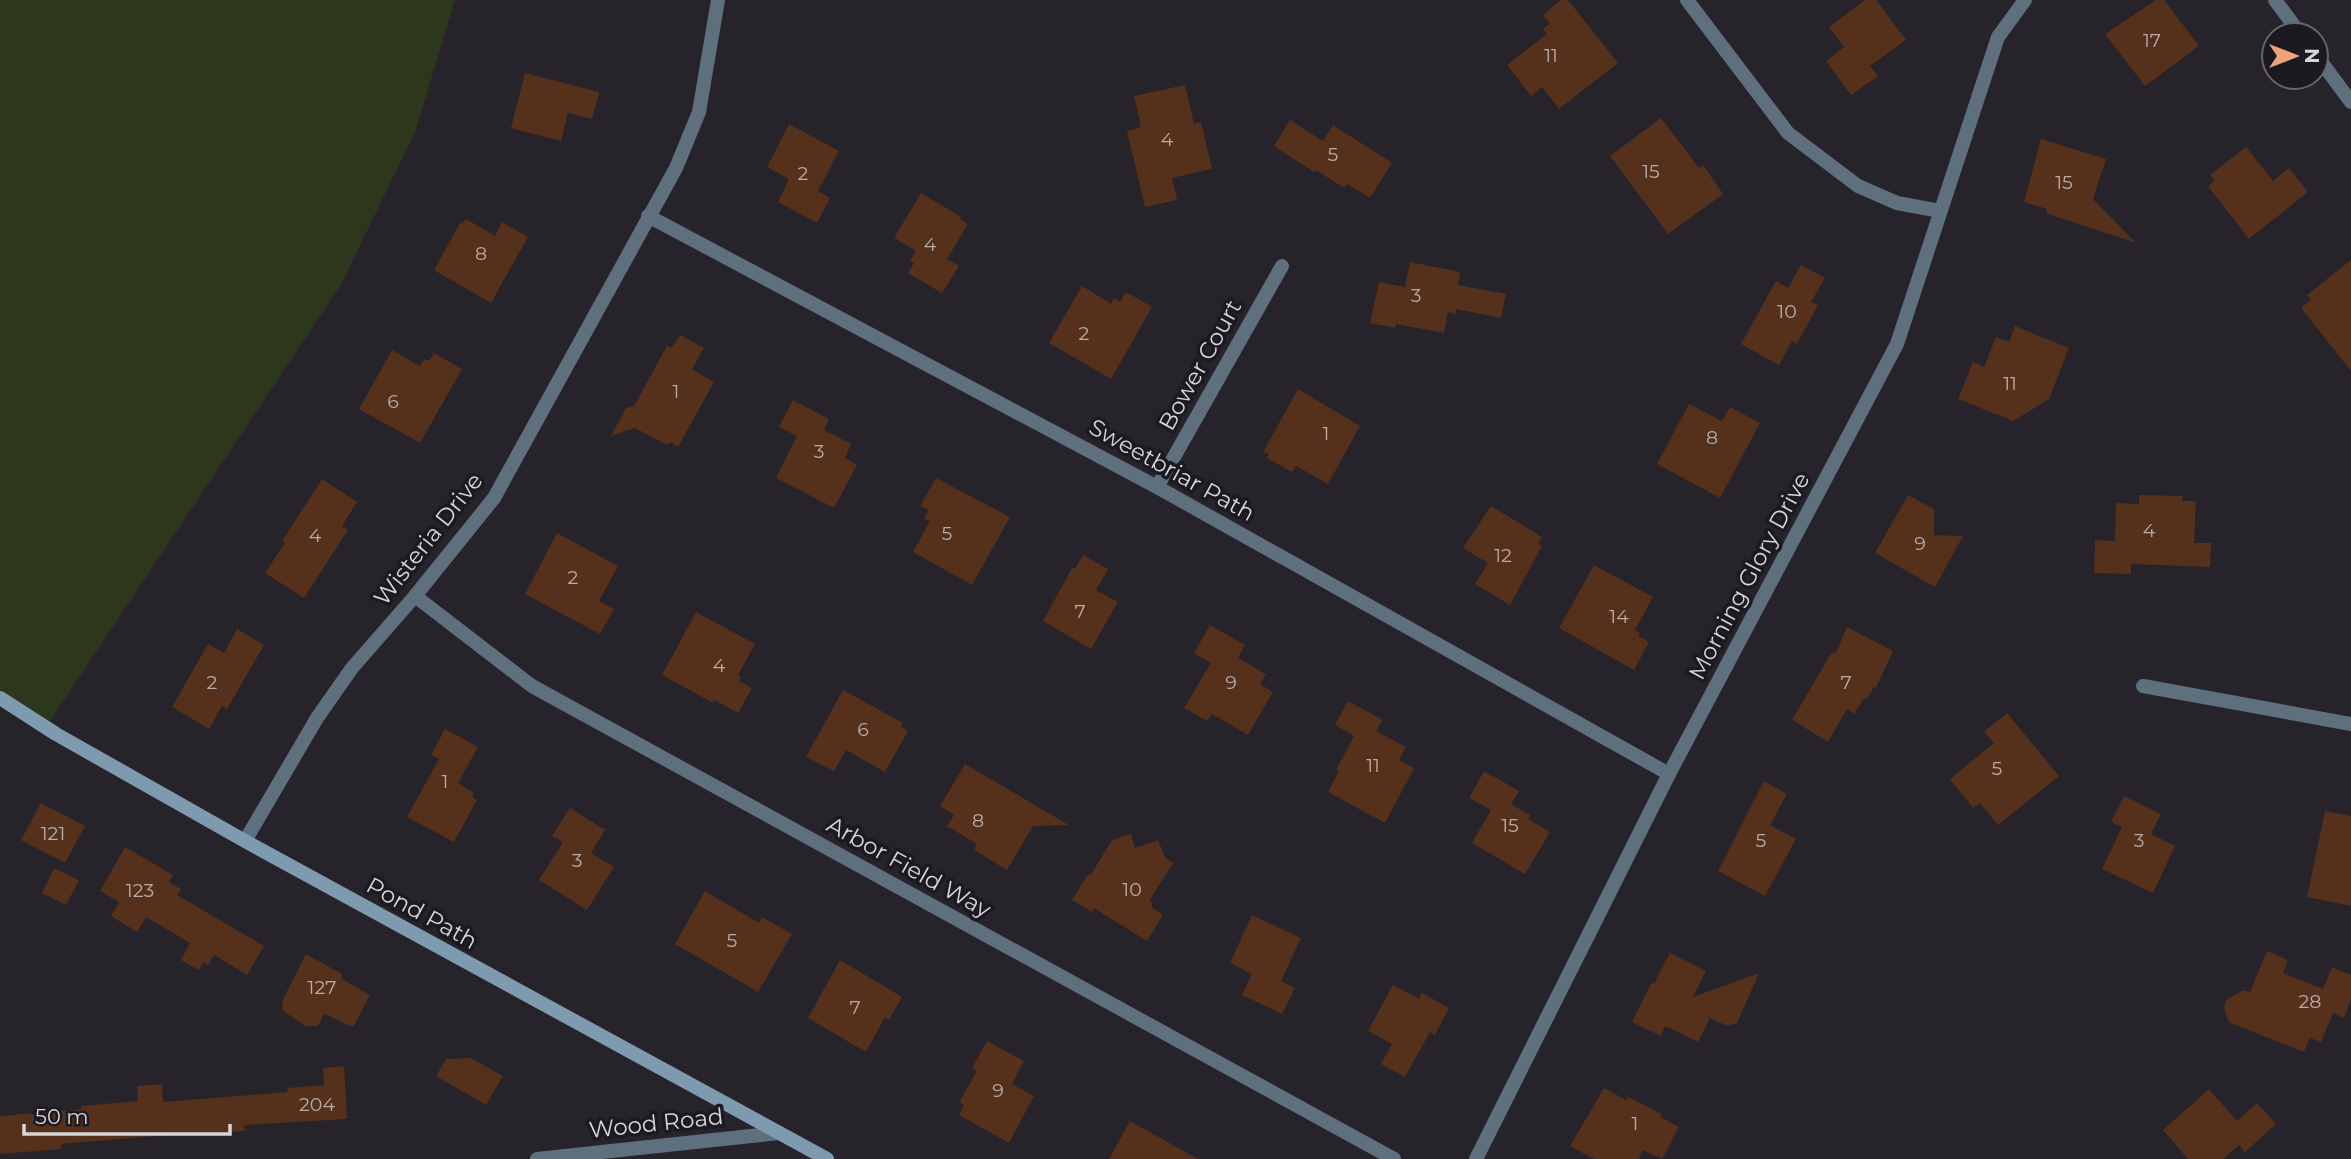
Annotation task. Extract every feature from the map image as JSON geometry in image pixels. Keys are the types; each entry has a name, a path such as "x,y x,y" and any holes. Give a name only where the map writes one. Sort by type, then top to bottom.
{"street":[{"name":"Wisteria Drive","path":"245,841 324,708 352,668 415,596 494,498 676,168 699,112 718,0"},
{"path":"1687,0 1788,133 1858,186 1897,203 1940,211"},
{"name":"Morning Glory Drive","path":"1476,1159 1669,774 1897,344 1998,37 2025,0"},
{"path":"2274,0 2290,21"},
{"path":"2330,74 2351,102"},
{"name":"Sweetbriar Path","path":"648,216 1157,487 1669,774"},
{"name":"Bower Court","path":"1157,487 1282,266"},
{"name":"Arbor Field Way","path":"415,596 532,686 1394,1159"},
{"path":"2143,686 2351,724"},
{"name":"Pond Path","path":"0,698 55,734 245,841 827,1159"},
{"name":"Wood Road","path":"537,1159 779,1133"}],"green space":[{"path":"0,0 455,0 415,132 341,285 50,721 0,691"}],"building":[{"path":"1561,0 1568,0 1618,63 1559,109 1542,87 1531,96 1507,65 1547,34 1543,29 1550,23 1543,15"},
{"path":"1865,0 1876,0 1906,40 1870,66 1878,76 1851,95 1826,61 1844,47 1829,27"},
{"path":"2156,0 2164,0 2199,46 2145,86 2105,34"},
{"path":"525,73 599,92 592,119 568,113 561,141 511,128"},
{"path":"1185,85 1194,124 1201,122 1212,169 1172,178 1177,200 1145,207 1127,131 1141,127 1134,96"},
{"path":"1661,118 1699,168 1703,165 1723,194 1668,234 1610,156"},
{"path":"1290,120 1323,141 1333,125 1392,163 1370,198 1347,184 1344,188 1316,170 1314,172 1274,146"},
{"path":"789,124 839,151 818,191 830,198 817,223 778,202 789,179 767,167"},
{"path":"2041,139 2106,159 2093,199 2136,243 2046,213 2047,209 2024,202"},
{"path":"2246,147 2273,181 2289,168 2308,192 2249,239 2208,186 2215,181 2210,175"},
{"path":"921,193 968,224 947,259 959,266 942,293 908,273 914,263 910,261 916,251 894,238"},
{"path":"466,219 495,236 502,222 528,237 491,303 434,270 460,223"},
{"path":"2351,260 2351,371 2301,308 2311,300 2307,295"},
{"path":"1410,262 1460,272 1458,285 1506,294 1501,318 1456,309 1455,314 1448,312 1444,333 1396,324 1395,328 1370,323 1379,282 1405,287"},
{"path":"1801,265 1825,278 1811,302 1818,305 1797,344 1792,341 1779,365 1741,344 1776,281 1788,288"},
{"path":"1082,286 1111,304 1114,298 1120,302 1126,292 1152,307 1111,379 1049,343"},
{"path":"2015,326 2069,348 2049,399 2013,421 1958,399 1973,362 1984,367 1996,337 2009,342"},
{"path":"680,335 704,348 692,369 714,382 678,447 670,442 667,445 635,428 611,436 626,408 634,406 667,346 671,348"},
{"path":"392,350 420,366 424,359 429,361 434,353 462,369 420,443 359,409"},
{"path":"1298,389 1360,426 1328,484 1296,466 1292,472 1267,458 1269,454 1263,452"},
{"path":"793,400 829,419 824,430 851,444 845,458 857,465 834,508 776,478 797,436 779,427"},
{"path":"1689,404 1722,421 1730,407 1760,423 1720,498 1657,464"},
{"path":"936,478 1010,517 972,585 913,552 930,521 924,519 929,510 920,506"},
{"path":"322,479 357,502 342,526 348,530 304,598 265,573"},
{"path":"1908,495 1934,509 1934,535 1963,536 1935,587 1875,553"},
{"path":"2139,495 2183,496 2182,501 2196,501 2194,543 2211,543 2210,567 2131,564 2131,574 2094,573 2095,540 2115,541 2116,503 2139,504"},
{"path":"1491,506 1542,537 1538,544 1542,546 1510,605 1475,584 1488,563 1463,548"},
{"path":"557,533 618,566 599,601 614,609 600,634 525,594"},
{"path":"1083,555 1108,569 1096,590 1118,602 1091,649 1043,621 1072,568 1075,569"},
{"path":"1594,565 1653,597 1635,630 1640,633 1638,636 1649,642 1634,670 1559,628"},
{"path":"696,612 755,644 738,675 741,678 739,681 752,688 738,713 714,700 713,703 662,675"},
{"path":"1210,625 1245,645 1238,658 1266,674 1260,684 1273,692 1248,735 1212,714 1207,721 1184,708 1211,663 1194,653"},
{"path":"1847,627 1893,651 1876,688 1874,687 1866,700 1864,698 1854,714 1847,709 1828,742 1792,720 1832,652 1836,653"},
{"path":"237,629 264,645 227,709 222,706 209,729 172,707 208,644 224,653"},
{"path":"843,690 903,723 901,727 908,731 885,772 846,750 834,771 806,757"},
{"path":"1348,701 1383,720 1376,731 1406,747 1399,760 1414,768 1385,823 1328,792 1354,736 1335,725"},
{"path":"2007,713 2059,776 1998,825 1980,803 1973,808 1950,779 1994,743 1984,732"},
{"path":"445,729 478,747 458,783 474,793 472,797 477,800 454,842 407,817 439,759 431,755"},
{"path":"965,764 1069,825 1033,826 1007,870 974,850 977,844 947,826 954,815 940,806"},
{"path":"1484,771 1519,791 1511,804 1530,815 1528,819 1550,832 1525,874 1472,843 1491,810 1469,798"},
{"path":"1764,781 1787,794 1770,825 1796,839 1765,896 1718,871"},
{"path":"2124,796 2161,814 2151,834 2175,846 2153,893 2102,869 2122,827 2111,822"},
{"path":"41,803 85,826 65,863 21,840"},
{"path":"570,808 605,830 591,853 614,867 587,910 539,880 563,842 552,836"},
{"path":"2325,811 2351,816 2351,906 2307,897"},
{"path":"1131,834 1135,848 1158,840 1165,857 1173,863 1149,901 1153,903 1151,907 1163,915 1147,941 1094,908 1092,912 1072,900 1112,840"},
{"path":"125,847 173,875 169,882 181,889 177,895 264,946 247,975 214,955 208,965 203,962 199,970 181,960 190,943 146,917 137,932 111,916 119,902 100,891"},
{"path":"54,868 79,880 66,905 42,893"},
{"path":"705,891 759,923 762,917 792,934 758,992 675,944"},
{"path":"1252,915 1301,938 1281,981 1295,988 1282,1014 1242,995 1252,974 1230,963"},
{"path":"2267,951 2288,960 2283,973 2323,989 2332,967 2351,975 2351,999 2344,1018 2333,1013 2321,1042 2310,1038 2304,1052 2230,1023 2226,1016 2224,1006 2227,999 2244,990 2250,992"},
{"path":"1670,953 1706,971 1693,997 1759,973 1737,1023 1727,1026 1710,1018 1698,1042 1665,1026 1661,1036 1632,1022"},
{"path":"306,954 342,974 342,979 370,995 353,1027 324,1014 318,1026 305,1026 282,1010 283,999"},
{"path":"840,960 902,997 889,1020 885,1017 866,1052 808,1018"},
{"path":"1393,985 1419,999 1422,993 1449,1008 1435,1035 1430,1032 1405,1077 1381,1064 1392,1044 1368,1031"},
{"path":"987,1041 1024,1061 1012,1084 1034,1096 1009,1143 959,1115 964,1105 959,1102 977,1071 972,1068"},
{"path":"471,1058 503,1076 486,1105 436,1076 446,1059"},
{"path":"344,1066 347,1119 244,1125 245,1131 61,1144 61,1149 0,1154 0,1116 138,1101 137,1086 162,1084 163,1102 288,1092 287,1088 324,1085 323,1068"},
{"path":"1604,1088 1662,1114 1660,1117 1679,1127 1662,1159 1643,1150 1639,1159 1594,1159 1570,1146"},
{"path":"2209,1089 2237,1121 2257,1103 2276,1124 2245,1152 2239,1145 2223,1159 2188,1159 2163,1130"},
{"path":"1130,1121 1198,1159 1109,1159"}]}
